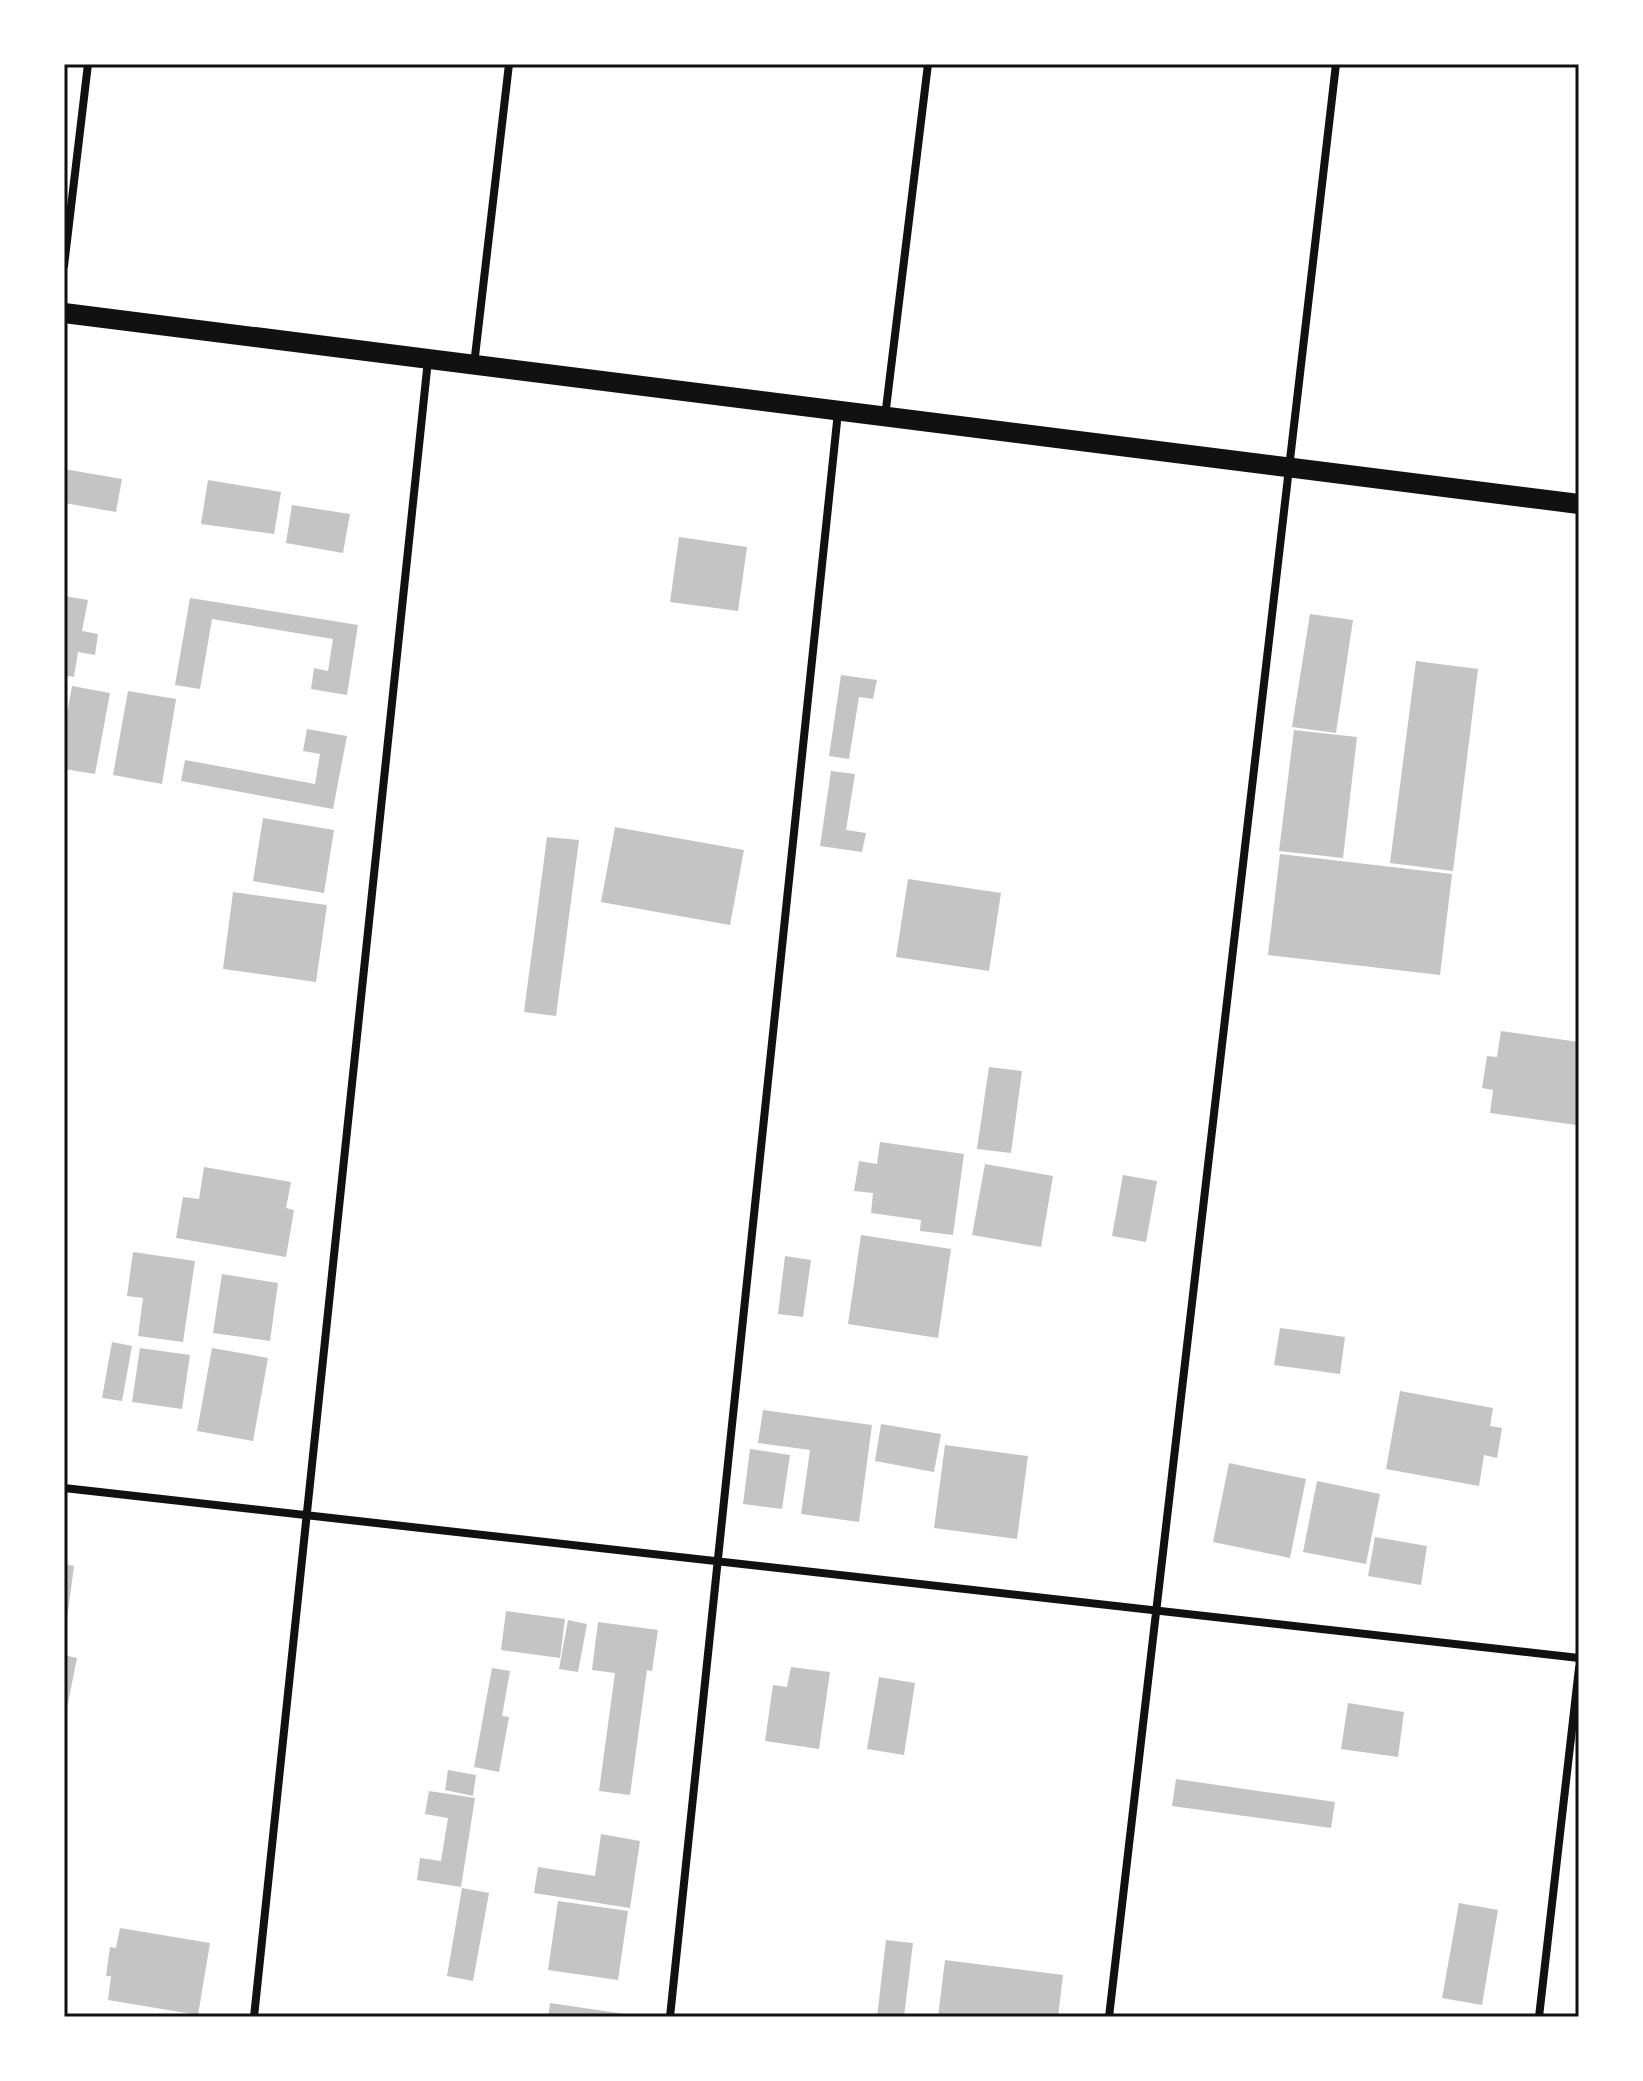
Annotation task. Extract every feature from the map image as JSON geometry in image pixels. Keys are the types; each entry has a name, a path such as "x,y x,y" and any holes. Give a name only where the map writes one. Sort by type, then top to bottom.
{"main road":[{"path":"64,313 1579,504"}],"street":[{"path":"64,266 88,64"},
{"path":"474,365 509,64"},
{"path":"885,418 928,64"},
{"path":"1109,2017 1336,64"},
{"path":"254,2017 428,360"},
{"path":"670,2017 838,411"},
{"path":"64,1488 1579,1658"},
{"path":"1539,2017 1579,1668"}],"building":[{"path":"64,469 122,479 116,512 64,503"},
{"path":"208,480 281,492 274,534 201,524"},
{"path":"292,505 350,514 343,553 286,543"},
{"path":"679,537 747,547 738,611 670,602"},
{"path":"64,596 88,600 82,631 98,634 95,655 78,652 74,677 64,675"},
{"path":"190,598 358,625 347,695 311,689 314,668 328,671 333,639 212,619 200,689 175,685"},
{"path":"1310,614 1353,620 1336,733 1292,727"},
{"path":"1416,661 1478,669 1453,871 1390,863"},
{"path":"841,675 877,680 873,699 859,697 849,759 829,756"},
{"path":"72,686 110,693 95,774 64,769 64,730"},
{"path":"128,691 176,699 162,784 113,775"},
{"path":"307,729 347,736 333,809 181,781 185,760 315,784 320,754 303,751"},
{"path":"1294,730 1357,737 1343,858 1279,851"},
{"path":"831,771 855,774 846,830 866,833 862,852 820,846"},
{"path":"263,818 334,830 324,893 253,881"},
{"path":"615,827 744,850 730,925 601,902"},
{"path":"547,837 579,840 556,1016 524,1012"},
{"path":"1280,854 1452,874 1440,975 1268,955"},
{"path":"908,879 1001,893 989,971 896,957"},
{"path":"233,892 327,905 316,982 223,969"},
{"path":"1501,1031 1579,1042 1576,1125 1490,1113 1493,1090 1482,1088 1487,1056 1497,1057"},
{"path":"989,1067 1022,1071 1011,1153 977,1149"},
{"path":"880,1142 964,1154 953,1235 920,1231 921,1220 871,1213 873,1193 854,1191 859,1161 877,1164"},
{"path":"985,1164 1053,1176 1041,1247 972,1235"},
{"path":"204,1167 291,1182 286,1208 294,1210 286,1257 176,1238 183,1197 199,1199"},
{"path":"1123,1175 1157,1181 1146,1242 1112,1236"},
{"path":"861,1235 951,1249 938,1338 848,1324"},
{"path":"133,1252 195,1261 183,1342 138,1336 143,1298 127,1296"},
{"path":"785,1256 811,1260 803,1317 778,1314"},
{"path":"222,1274 278,1283 270,1341 213,1333"},
{"path":"1280,1328 1345,1337 1340,1374 1274,1365"},
{"path":"112,1342 132,1346 122,1401 102,1398"},
{"path":"140,1348 190,1355 182,1409 132,1402"},
{"path":"212,1348 268,1358 253,1441 197,1431"},
{"path":"1400,1391 1493,1408 1490,1426 1502,1428 1497,1458 1484,1455 1479,1486 1386,1469"},
{"path":"763,1410 872,1425 859,1522 801,1514 810,1450 758,1443"},
{"path":"881,1424 941,1434 934,1472 875,1461"},
{"path":"945,1445 1028,1456 1017,1539 934,1528"},
{"path":"750,1449 790,1455 782,1509 743,1504"},
{"path":"1229,1463 1306,1479 1290,1558 1213,1542"},
{"path":"1317,1481 1380,1494 1366,1564 1303,1552"},
{"path":"1375,1537 1427,1546 1421,1585 1368,1576"},
{"path":"64,1564 74,1566 66,1626 64,1626"},
{"path":"506,1611 565,1619 560,1658 501,1650"},
{"path":"568,1620 587,1624 578,1672 559,1669"},
{"path":"598,1622 658,1630 652,1671 647,1670 630,1795 599,1791 615,1673 592,1670"},
{"path":"64,1655 77,1658 65,1718 64,1718"},
{"path":"791,1667 830,1672 819,1749 765,1741 773,1685 787,1687"},
{"path":"492,1668 510,1671 502,1716 509,1717 499,1772 474,1767"},
{"path":"879,1677 915,1683 904,1755 867,1749"},
{"path":"1348,1703 1404,1712 1398,1757 1341,1749"},
{"path":"448,1770 476,1775 473,1796 445,1790"},
{"path":"1176,1779 1335,1802 1331,1828 1172,1806"},
{"path":"429,1791 475,1798 461,1887 417,1880 420,1858 441,1861 448,1818 425,1814"},
{"path":"601,1834 640,1841 630,1908 534,1893 538,1867 595,1876"},
{"path":"462,1888 489,1893 473,1981 447,1976"},
{"path":"558,1901 628,1911 618,1980 548,1970"},
{"path":"1459,1903 1498,1910 1482,2005 1442,1998"},
{"path":"120,1928 210,1943 198,2015 108,2000 111,1976 106,1976 110,1947 116,1948"},
{"path":"886,1940 913,1943 904,2017 877,2017"},
{"path":"945,1960 1063,1975 1058,2017 938,2017"},
{"path":"550,2003 625,2014 625,2017 548,2017"}]}
